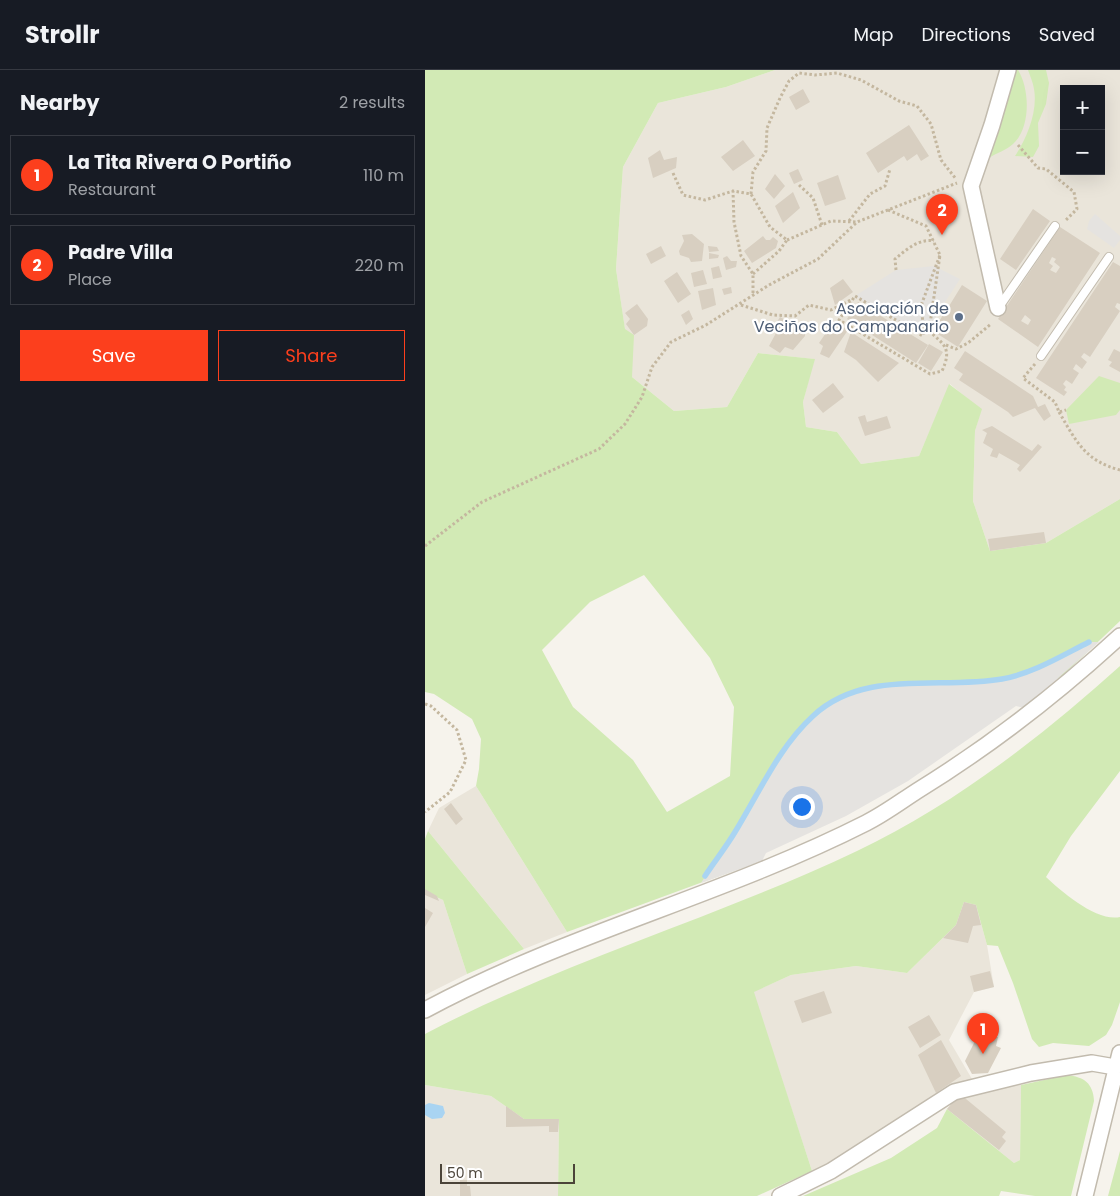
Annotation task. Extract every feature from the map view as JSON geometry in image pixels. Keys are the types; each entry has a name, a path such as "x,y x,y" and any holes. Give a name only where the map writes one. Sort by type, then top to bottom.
{"street":[{"path":"998,308 971,186 992,125 1007,70"},
{"path":"425,1010 460,991 565,946 739,879 867,822 968,760 1059,691 1120,636"},
{"path":"780,1196 831,1171 955,1092 1031,1073 1118,1060 1085,1196"}],"lane":[{"path":"998,308 1055,226"},
{"path":"1041,356 1109,257"}],"path":[{"path":"425,546 482,502 599,449 625,424 642,397 651,367 671,342 740,305 769,285 818,259 857,222 959,183 941,160 931,124 917,106 899,101 861,80 837,73 815,75 799,72 789,81 779,98 767,128 766,151 753,172 751,194 770,226 787,240"},
{"path":"1018,145 1038,168 1046,170 1074,192 1077,209 1068,220 1055,226"},
{"path":"849,222 870,194 885,186 890,169"},
{"path":"673,173 683,195 705,200 733,191 751,194"},
{"path":"799,185 813,198 822,225"},
{"path":"733,191 734,222 741,256 753,274 753,296"},
{"path":"887,210 926,226 940,255 929,331 945,345 955,348 968,343 991,324"},
{"path":"753,274 779,252 787,240 831,222 857,222"},
{"path":"896,270 895,259 911,246 927,239 934,241"},
{"path":"940,255 921,303 923,336 855,296 839,320 915,367 930,374 942,371 948,358 945,345"},
{"path":"740,305 773,314 795,316 809,305 831,310 852,300"},
{"path":"1041,356 1023,378 1055,402 1083,451 1103,466 1120,470"},
{"path":"1059,412 1066,410"},
{"path":"425,704 431,706 457,730 466,760 450,792 425,812"}],"shaded area":[{"path":"775,70 1120,70 1120,499 1046,543 990,551 973,501 975,431 981,410 950,384 919,456 861,464 837,432 806,427 803,402 814,359 758,353 727,407 674,411 632,377 616,269 623,167 658,103 726,87"},
{"path":"1095,214 1120,236 1120,240 1114,248 1087,229 1089,221"},
{"path":"934,266 960,279 923,336 855,296 896,270"},
{"path":"1089,642 1099,642 1024,708 1016,706 908,781 846,816 766,853 762,861 701,883 791,742 814,715 832,702 858,691 877,686 976,682 1015,676 1029,672"},
{"path":"476,786 567,932 524,949 428,831 439,808"},
{"path":"425,892 443,900 467,974 425,995"},
{"path":"964,902 976,905 987,945 994,987 974,992 949,1040 972,1079 955,1083 936,1093 885,1131 848,1154 812,1171 753,992 791,975 856,966 907,973 956,925"},
{"path":"425,1085 491,1096 524,1119 559,1119 558,1196 425,1196"},
{"path":"1021,1085 1020,1160 1014,1163 947,1109 961,1093"}],"green space":[{"path":"425,70 775,70 726,87 658,103 623,167 616,269 625,329 634,335 632,377 674,411 727,407 758,353 815,359 803,402 806,427 837,432 861,464 919,456 949,384 982,409 975,431 973,501 990,551 1046,543 1120,499 1120,621 1063,675 730,872 567,932 476,786 481,739 472,719 434,694 425,692","holes":["644,575 710,658 734,707 730,776 667,812 633,760 573,707 542,650 590,602"]},
{"path":"1014,70 1018,70 1025,87 1026,119 1019,137 1013,144 989,158"},
{"path":"1028,70 1046,70 1049,83 1046,104 1038,123 1039,146 1033,157 1015,156 1024,141 1033,115 1035,97"},
{"path":"1099,376 1120,383 1120,410 1116,415 1069,424 1066,410"},
{"path":"1120,666 1120,771 1071,836 1046,877 1080,905 1101,915 1120,917 1120,1002 1112,1025 1106,1035 1089,1046 1053,1043 1039,1047 1032,1039 998,946 987,945 976,905 964,902 956,925 907,973 856,966 791,975 754,992 812,1171 757,1196 558,1196 559,1120 524,1119 491,1096 425,1085 425,1034 531,984 750,898 893,833 962,791 1028,744"},
{"path":"428,831 524,949 467,974 443,900 425,892 425,839"},
{"path":"1067,1075 1078,1077 1087,1082 1092,1090 1094,1101 1071,1196 1035,1196 1001,1191 999,1196 803,1196 891,1158 937,1128 947,1109 1014,1163 1020,1160 1021,1085"},
{"path":"1120,1151 1120,1196 1108,1196"}],"water":[{"path":"429,1103 443,1106 445,1113 442,1118 432,1119 425,1115 425,1105"}],"building":[{"path":"803,89 810,102 796,110 789,97"},
{"path":"909,125 929,156 921,161 917,154 907,161 904,156 878,173 866,153"},
{"path":"743,140 755,156 733,171 721,157"},
{"path":"660,150 664,160 677,157 676,168 653,178 648,158"},
{"path":"798,169 803,180 794,184 789,173"},
{"path":"775,174 785,186 774,199 765,189"},
{"path":"838,175 846,199 825,206 817,183"},
{"path":"793,192 800,208 783,223 775,206"},
{"path":"1033,209 1050,221 1016,270 1000,259"},
{"path":"1060,227 1100,253 1038,347 998,319","holes":["1052,257 1056,259 1054,262 1060,267 1056,273 1050,270 1053,266 1049,263","1025,315 1031,320 1028,325 1021,321"]},
{"path":"692,234 704,244 702,261 691,262 689,258 680,255 679,251 684,241 682,235"},
{"path":"763,236 766,240 770,240 773,237 778,241 776,248 752,263 744,251"},
{"path":"661,246 666,256 651,264 646,254"},
{"path":"708,246 717,247 719,251 709,252"},
{"path":"709,253 719,255 718,258 709,259"},
{"path":"727,256 731,261 737,261 736,267 726,270 723,258"},
{"path":"1113,262 1120,266 1120,304 1117,303 1115,307 1120,311 1090,357 1084,353 1081,357 1087,362 1082,369 1076,364 1073,369 1079,373 1072,384 1066,380 1063,384 1066,387 1064,390 1067,392 1064,396 1036,378"},
{"path":"719,266 722,277 713,279 711,268"},
{"path":"703,270 707,284 694,287 691,273"},
{"path":"677,272 691,294 678,303 664,281"},
{"path":"843,279 853,292 835,305 830,288"},
{"name":"Asociación de Veciños do Campanario","path":"962,285 987,301 958,347 933,331 943,315 941,314 944,309 946,311"},
{"path":"731,287 732,293 724,295 722,289"},
{"path":"713,288 716,305 702,310 698,291"},
{"path":"858,302 928,345 916,363 847,319"},
{"path":"637,304 648,319 647,326 634,335 626,324 630,319 625,313"},
{"path":"689,310 693,319 686,325 681,315"},
{"path":"780,317 793,324 789,335 796,325 805,330 805,336 793,350 785,347 780,353 769,346 776,333 772,330"},
{"path":"834,321 848,330 829,358 820,354 823,346 819,343"},
{"path":"851,332 899,363 878,382 856,360 844,352"},
{"path":"929,344 943,352 931,371 918,363"},
{"path":"1114,349 1120,352 1120,372 1109,366 1112,362 1108,360"},
{"path":"965,351 1033,396 1038,407 1045,404 1051,416 1044,421 1035,408 1013,417 959,380 963,374 954,368"},
{"path":"833,383 844,397 823,413 812,400"},
{"path":"865,415 867,422 887,416 891,428 865,436 858,417"},
{"path":"992,426 1032,451 1038,444 1042,447 1020,472 1017,469 1020,465 999,453 997,458 990,456 993,449 983,443 987,433 982,430"},
{"path":"1044,532 1046,543 990,551 988,539"},
{"path":"451,803 463,819 456,825 444,809"},
{"path":"425,889 437,896 439,901 425,895"},
{"path":"964,902 976,905 981,925 973,926 968,943 943,938 956,925"},
{"path":"425,908 433,913 425,927"},
{"path":"990,971 994,987 974,992 970,976"},
{"path":"824,991 832,1013 802,1023 794,1001"},
{"path":"929,1015 941,1035 920,1048 908,1027"},
{"path":"979,1033 998,1037 996,1046 1001,1048 988,1073 972,1074 965,1061"},
{"path":"941,1040 961,1076 936,1093 918,1055"},
{"path":"960,1094 1006,1132 1002,1137 1006,1141 999,1150 947,1109"},
{"path":"506,1106 524,1119 559,1119 558,1132 549,1132 549,1126 506,1127"},
{"path":"460,1180 467,1180 471,1196 460,1196"}],"waterway":[{"path":"705,876 732,838 770,771 790,742 813,716 833,701 855,692 879,686 978,682 1002,679 1025,673 1089,642"}],"place":[{"name":"Padre Villa","path":"942,235"},
{"name":"Asociación de Veciños do Campanario","path":"959,317"},
{"name":"La Tita Rivera O Portiño","path":"983,1054"}]}
